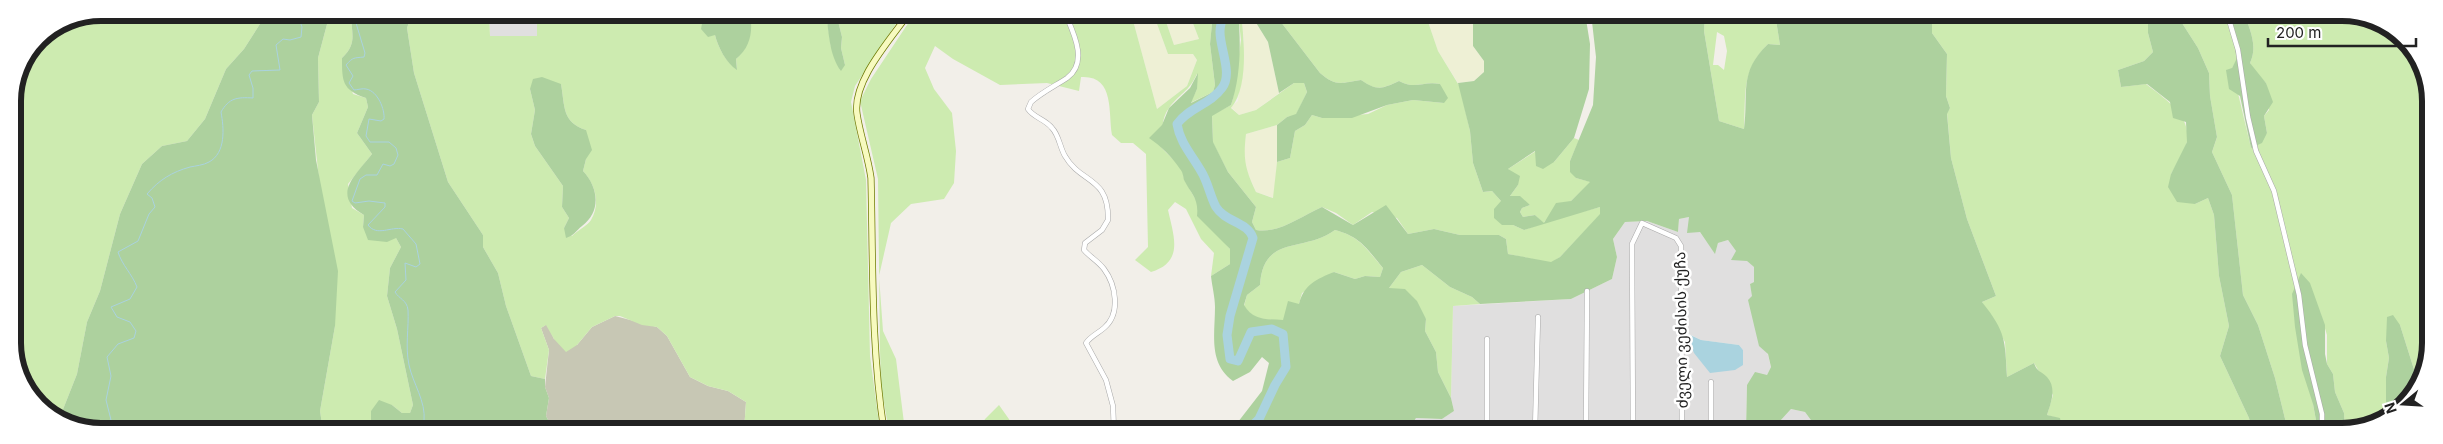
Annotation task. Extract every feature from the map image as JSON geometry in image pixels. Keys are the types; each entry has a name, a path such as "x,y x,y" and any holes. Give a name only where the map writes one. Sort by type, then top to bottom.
{"street":[{"path":"883,423 876,361 871,178 856,101 859,89 867,73 903,21"},
{"path":"1068,21 1078,51 1078,64 1069,76 1030,102 1028,109 1032,115 1053,129 1065,156 1072,166 1093,180 1105,197 1108,220 1102,230 1085,243 1084,250 1104,269 1110,281 1115,304 1111,318 1104,328 1086,343 1106,380 1113,406 1114,423"},
{"path":"2229,21 2238,50 2248,117 2256,151 2274,191 2299,294 2305,345 2322,414 2322,423"},
{"name":"ძველი ვეძისის ქუჩა","path":"1633,423 1632,244 1642,223 1676,238 1681,246 1682,423"},
{"path":"1586,423 1587,291"},
{"path":"1535,423 1538,317"},
{"path":"1487,339 1487,423"},
{"path":"1710,382 1711,423"}],"shaded area":[{"path":"489,21 537,21 538,36 490,36"},
{"path":"1133,21 1156,21 1168,54 1193,54 1197,60 1187,86 1157,109"},
{"path":"1166,21 1192,21 1199,39 1174,45"},
{"path":"1242,21 1255,21 1268,42 1279,93 1256,110 1239,115 1231,107 1238,101 1244,41"},
{"path":"1428,21 1473,21 1473,46 1484,61 1484,72 1474,81 1458,83 1438,51"},
{"path":"1277,125 1277,162 1274,198 1256,192 1248,174 1243,155 1246,134"},
{"path":"1689,217 1715,253 1718,243 1728,240 1736,251 1754,267 1754,282 1750,284 1771,367 1767,375 1747,385 1746,423 1413,423 1416,418 1442,419 1454,411 1451,398 1453,306 1571,299 1612,279 1617,257 1613,239 1625,222 1647,221 1678,232 1679,219","holes":["1687,333 1701,340 1739,345 1743,350 1742,357 1688,342"]},
{"path":"615,316 657,327 667,336 690,377 708,386 728,391 746,402 745,423 550,423 546,416 549,398 545,387 549,350 541,328 547,324 554,339 577,345 592,327"},
{"path":"1791,409 1805,412 1813,423 1778,423"}],"green space":[{"path":"102,21 262,21 244,49 226,69 205,119 187,141 162,146 142,164 120,214 100,291 87,322 77,374 62,412 45,399 32,383 23,358 21,342 21,102 27,71 45,45 57,35 71,27 86,23"},
{"path":"262,21 328,21 318,58 319,102 312,115 316,160 338,271 335,326 320,411 322,423 102,423 81,420 66,414 62,412 77,374 87,322 100,291 120,214 142,164 162,146 187,141 205,119 226,69 244,49"},
{"path":"328,21 351,21 352,42 347,53 342,58 353,94 366,98 368,107 357,133 372,154 348,184 352,208 364,215 363,227 396,238 401,247 390,268 387,296 397,329 413,405 410,413 402,413 392,405 371,411 371,423 322,423 320,411 335,326 312,115 319,102 318,58"},
{"path":"351,21 409,21 407,28 414,73 448,182 483,235 483,247 498,273 506,306 531,376 545,379 545,387 549,398 546,416 550,423 371,423 371,411 379,400 392,405 402,413 410,413 413,405 397,329 387,296 390,268 401,247 396,238 387,242 368,240 363,227 364,215 354,207 349,200 347,192 353,177 372,154 357,133 368,107 366,98 352,92 348,88 342,73 342,58 347,53 352,42"},
{"path":"409,21 489,21 490,36 537,36 537,21 703,21 702,29 715,35 723,54 729,63 737,69 736,59 744,50 750,21 827,21 831,47 845,65 838,21 898,21 855,86 851,102 866,180 870,356 879,423 745,423 746,402 728,391 708,386 690,377 667,336 657,327 642,325 620,316 615,316 592,327 577,345 566,352 554,339 546,325 541,328 549,350 545,379 531,376 506,306 498,273 483,247 483,235 448,182 414,73 407,28","holes":["561,84 564,107 573,123 586,130 586,159 583,171 591,182 596,200 596,207 591,220 572,236 564,228 569,218 562,207 563,186 535,146 531,134 535,110 530,89"]},
{"path":"702,21 751,21 750,38 745,49 736,59 737,70 723,54 715,35 708,37 701,29"},
{"path":"827,21 838,21 845,65 841,71 834,58"},
{"path":"910,21 1133,21 1157,109 1187,86 1197,60 1193,54 1168,54 1156,21 1166,21 1174,45 1199,39 1192,21 1212,21 1210,44 1215,85 1213,92 1190,103 1197,89 1197,74 1187,89 1166,112 1162,126 1161,147 1182,170 1184,180 1217,233 1230,249 1230,264 1211,276 1214,253 1201,239 1186,209 1175,202 1168,210 1173,230 1174,247 1168,262 1161,268 1151,272 1135,260 1148,247 1146,154 1133,143 1121,143 1112,135 1108,97 1105,88 1100,82 1092,78 1081,77 1079,91 1047,83 1000,85 953,59 935,46 925,68 934,89 952,113 956,151 954,183 944,199 911,204 891,223 879,275 878,179 860,101 871,79"},
{"path":"1212,21 1239,21 1240,47 1237,82 1231,105 1212,116 1213,142 1228,172 1256,207 1252,222 1256,230 1265,231 1281,227 1322,207 1353,225 1386,205 1408,234 1434,229 1460,235 1499,235 1506,239 1508,254 1551,262 1560,257 1600,214 1600,207 1524,230 1513,225 1502,225 1494,218 1494,209 1501,201 1492,191 1483,192 1473,163 1470,131 1458,83 1474,81 1484,72 1484,61 1473,46 1473,21 1586,21 1590,44 1589,89 1574,138 1554,162 1543,169 1536,166 1535,151 1508,169 1520,176 1518,185 1510,196 1520,196 1530,205 1522,208 1520,212 1523,217 1535,215 1544,223 1556,203 1571,201 1590,182 1576,178 1570,172 1570,161 1593,105 1596,57 1592,21 1705,21 1704,31 1719,121 1744,129 1749,74 1752,64 1768,44 1780,45 1776,21 1932,21 1932,33 1947,54 1946,96 1950,108 1947,114 1951,158 1967,219 1996,296 1982,302 1996,321 2003,337 2007,377 2034,363 2038,370 2047,377 2052,386 2052,396 2047,415 2060,418 2061,423 1813,423 1805,412 1791,409 1778,423 1746,423 1747,385 1755,372 1767,375 1771,367 1768,354 1759,346 1748,300 1752,296 1750,284 1754,282 1754,267 1747,261 1731,260 1736,251 1728,240 1718,243 1715,254 1700,232 1687,233 1689,217 1679,219 1678,232 1647,221 1625,222 1613,239 1617,257 1612,279 1571,299 1480,304 1472,297 1450,287 1422,265 1401,272 1389,288 1405,289 1417,301 1426,319 1425,331 1436,352 1438,372 1451,398 1454,411 1442,419 1416,418 1413,423 1237,423 1262,391 1269,363 1262,357 1250,372 1233,381 1220,366 1216,357 1214,338 1215,303 1211,276 1230,264 1230,249 1197,216 1196,200 1184,180 1181,170 1166,152 1149,138 1162,125 1169,108 1190,88 1198,73 1197,89 1191,103 1213,92 1215,85 1210,44","holes":["1335,230 1351,236 1363,244 1383,268 1380,277 1365,276 1355,279 1334,272 1312,283 1304,292 1299,304 1288,301 1283,320 1256,317 1244,305 1247,295 1260,285 1263,269 1269,258 1277,251 1323,237"]},
{"path":"1239,21 1242,21 1243,36 1243,76 1237,99 1231,108 1239,115 1256,110 1294,83 1304,83 1307,92 1296,115 1287,117 1277,125 1246,134 1246,164 1249,177 1256,192 1273,198 1277,162 1290,158 1295,131 1305,125 1312,115 1322,118 1368,114 1387,105 1413,100 1444,103 1440,84 1410,85 1399,81 1379,88 1361,80 1339,83 1330,80 1320,73 1280,21 1428,21 1438,51 1460,87 1470,131 1473,163 1483,192 1492,191 1501,201 1502,225 1513,225 1524,230 1543,223 1535,215 1523,217 1520,212 1522,208 1530,205 1510,196 1518,185 1508,169 1536,151 1554,162 1574,138 1579,140 1570,161 1576,178 1591,182 1571,201 1544,222 1600,207 1601,214 1560,257 1551,263 1508,254 1506,239 1499,235 1460,235 1434,229 1408,234 1397,218 1372,212 1353,225 1336,213 1322,207 1281,227 1265,231 1256,230 1252,222 1256,207 1228,172 1213,143 1212,115 1231,105 1241,40"},
{"path":"1255,21 1280,21 1320,73 1335,82 1343,83 1361,80 1371,86 1380,88 1399,81 1410,85 1434,83 1440,84 1448,98 1444,103 1413,100 1387,105 1352,118 1322,118 1312,115 1305,125 1295,131 1290,158 1277,162 1277,125 1287,117 1296,114 1307,92 1304,83 1294,83 1279,93 1268,42"},
{"path":"1705,21 1776,21 1780,45 1768,44 1759,54 1749,73 1745,93 1744,129 1719,121 1704,31","holes":["1717,32 1724,36 1727,51 1724,70 1718,65 1713,65"]},
{"path":"1932,21 2148,21 2148,33 2153,52 2144,61 2118,70 2121,87 2146,84 2175,108 2185,124 2187,142 2171,174 2195,204 2208,198 2214,215 2219,276 2229,326 2220,356 2250,423 2061,423 2057,418 2047,415 2053,395 2034,363 2007,377 2005,342 1982,302 1996,296 1967,219 1951,158 1947,113 1950,108 1946,96 1947,54 1932,33"},
{"path":"2148,21 2181,21 2198,48 2209,73 2210,96 2217,137 2212,152 2232,195 2243,295 2258,325 2275,378 2286,423 2250,423 2220,356 2229,326 2219,276 2214,215 2208,198 2195,204 2177,202 2168,187 2171,174 2187,142 2186,122 2173,118 2170,102 2147,84 2121,87 2118,70 2144,61 2153,52 2148,33"},
{"path":"2181,21 2229,21 2238,58 2232,68 2251,148 2267,133 2264,116 2269,110 2266,83 2255,72 2250,63 2253,44 2247,21 2341,21 2367,26 2386,35 2398,45 2413,66 2420,86 2422,102 2421,353 2415,373 2400,325 2386,341 2389,358 2386,377 2386,409 2372,417 2345,423 2344,413 2335,392 2333,374 2327,364 2327,335 2320,312 2313,404 2317,423 2286,423 2275,378 2258,325 2243,295 2232,195 2212,152 2217,137 2210,96 2209,73 2198,48"},
{"path":"2229,21 2247,21 2253,44 2250,63 2266,83 2273,102 2264,116 2267,133 2262,143 2251,148 2240,96 2229,89 2226,70 2232,68 2237,58"},
{"path":"542,77 561,84 566,113 573,123 586,130 592,150 586,159 583,171 595,192 595,207 588,220 573,235 566,238 564,228 569,218 562,207 563,186 535,146 531,134 535,110 530,89 533,79"},
{"path":"1335,230 1351,236 1367,249 1383,268 1380,277 1365,276 1355,279 1334,272 1302,293 1299,304 1284,320 1261,319 1248,311 1244,306 1247,295 1260,285 1263,269 1269,258 1277,251 1323,237"},
{"path":"1422,265 1450,287 1472,297 1480,304 1453,306 1451,398 1438,372 1436,352 1425,331 1426,319 1389,288 1401,272"},
{"path":"2301,273 2310,283 2325,325 2327,364 2333,374 2335,392 2344,413 2345,423 2317,423 2313,404 2302,370 2292,294"},
{"path":"879,278 883,331 896,359 904,423 888,423 881,386"},
{"path":"2393,315 2400,325 2415,373 2405,391 2386,409 2386,377 2389,358 2386,341 2387,317"},
{"path":"999,405 1011,423 983,423"}],"water":[{"path":"1686,333 1701,340 1739,345 1743,350 1743,365 1735,370 1710,373 1694,353"}],"waterway":[{"path":"100,423 111,420 106,400 111,376 107,357 118,344 134,338 136,331 130,322 117,317 111,307 130,299 137,287 118,252 138,241 149,214 155,207 152,198 147,194 156,185 172,174 207,163 215,158 222,140 223,125 221,112 234,99 253,98 253,88 249,75 252,71 280,70 276,45 283,39 290,40 301,37 302,27 300,21"},
{"path":"355,21 365,53 364,57 354,58 346,65 353,76 349,83 354,90 370,90 382,106 384,119 381,121 369,119 366,136 370,142 389,142 396,148 398,155 394,164 390,166 383,164 377,175 366,175 360,179 352,201 355,203 369,201 385,203 385,207 368,225 380,231 403,229 416,244 420,264 416,267 405,263 406,280 395,292 405,302 408,310 407,351 409,365 423,406 426,423"},
{"path":"1222,21 1220,32 1226,69 1225,82 1217,94 1187,114 1177,124 1181,137 1203,175 1216,207 1225,216 1246,229 1253,238 1230,316 1227,335 1230,359 1238,361 1251,332 1272,329 1283,334 1286,367 1259,419 1255,423"}]}
